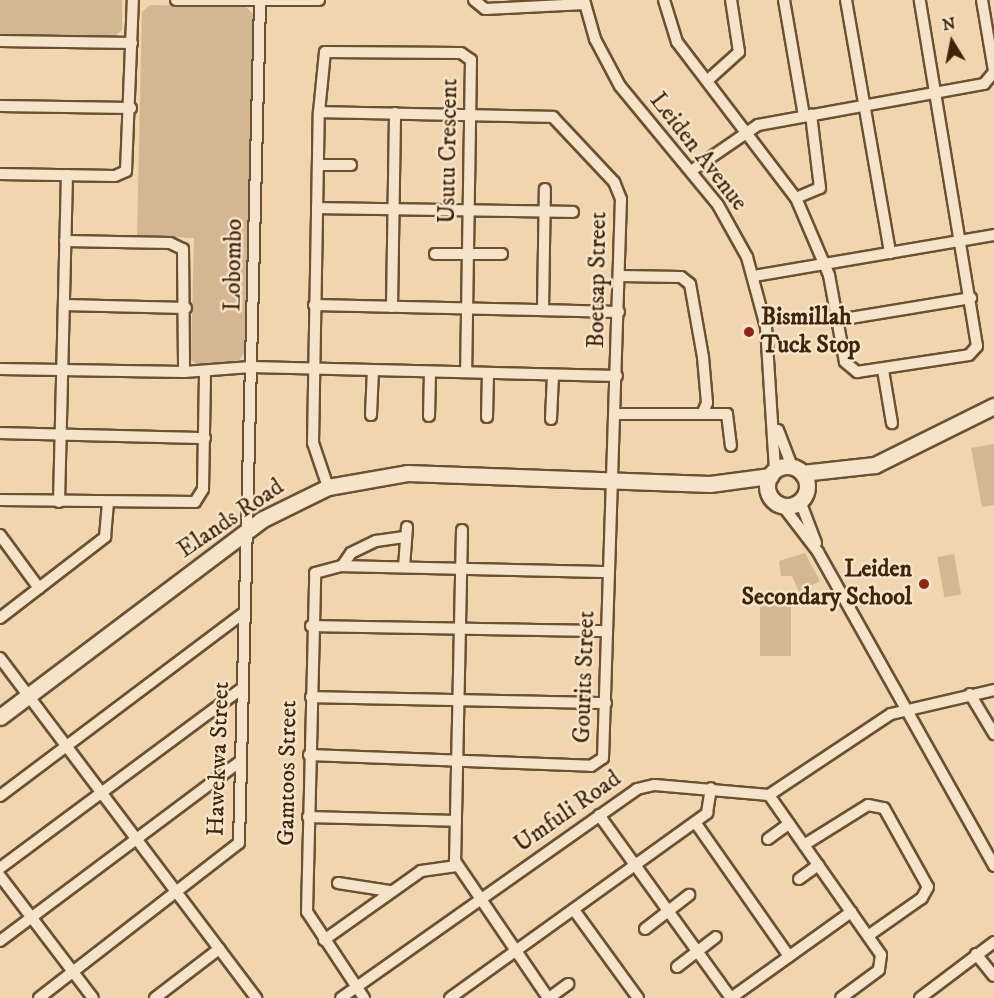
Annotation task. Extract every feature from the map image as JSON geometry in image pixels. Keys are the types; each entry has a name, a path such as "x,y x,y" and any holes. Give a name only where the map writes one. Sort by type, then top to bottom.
{"street":[{"path":"0,174 67,175 126,171 131,108 133,0"},
{"path":"176,0 319,0"},
{"path":"474,0 485,9 584,2"},
{"path":"664,0 677,42 748,130 796,198 825,264 849,369 883,370 972,353 977,340 920,0"},
{"path":"708,80 739,52 731,0"},
{"path":"784,0 820,188 796,198"},
{"path":"846,0 890,253"},
{"path":"691,171 748,130 807,115 987,83 994,72 982,0"},
{"name":"Lobombo","path":"246,531 260,1"},
{"name":"Leiden Avenue","path":"584,2 620,86 691,171 729,222 754,276 766,327 773,406 772,473"},
{"path":"0,41 132,43"},
{"name":"Usutu Crescent","path":"328,487 313,443 313,369 322,58 333,50 466,55 472,66 466,372"},
{"path":"0,106 131,108"},
{"name":"Boetsap Street","path":"319,112 549,117 563,123 619,190 620,276 614,480"},
{"path":"392,307 395,113"},
{"path":"318,165 351,165"},
{"path":"59,502 67,175"},
{"path":"543,310 545,189"},
{"path":"317,208 573,212"},
{"path":"754,276 994,235"},
{"path":"65,241 180,246 187,261 184,372"},
{"name":"Usutu Crescent","path":"435,254 502,254"},
{"path":"620,276 681,278 690,284 703,357 707,403 702,414"},
{"path":"838,320 971,298"},
{"path":"64,305 186,308"},
{"path":"314,305 619,312"},
{"path":"0,369 184,372 251,367 617,376"},
{"path":"371,415 373,370"},
{"path":"883,370 892,423"},
{"path":"0,500 108,503 195,502 203,489 205,371"},
{"path":"429,416 430,372"},
{"path":"487,417 488,373"},
{"path":"550,419 553,375"},
{"name":"Leiden Avenue","path":"773,406 797,470"},
{"path":"776,501 803,495 994,406"},
{"path":"617,414 729,415 730,446"},
{"path":"0,433 205,438"},
{"name":"Elands Road","path":"710,484 797,470 858,469"},
{"path":"797,470 818,552"},
{"name":"Elands Road","path":"0,717 246,531 328,487 407,473 710,484 776,501"},
{"path":"772,473 776,501 818,552 905,708 990,850 994,866"},
{"name":"Gourits Street","path":"309,755 595,766 605,754 607,631 614,480"},
{"path":"0,618 105,537 108,503"},
{"path":"462,530 457,866 478,901 549,998 568,984"},
{"name":"Hawekwa Street","path":"39,998 238,847 246,531"},
{"name":"Gamtoos Street","path":"342,566 351,553 376,541 407,532 404,567"},
{"path":"0,535 39,588"},
{"name":"Gamtoos Street","path":"364,998 307,912 311,626 315,573 342,566 609,572"},
{"path":"0,796 244,614"},
{"path":"311,626 607,631"},
{"path":"0,658 254,997"},
{"path":"0,868 242,688"},
{"path":"841,998 881,967 881,955 769,795 905,708 994,690"},
{"path":"970,694 994,734"},
{"path":"310,697 606,703"},
{"path":"0,941 241,761"},
{"name":"Umfuli Road","path":"341,998 642,786 711,788 769,795"},
{"path":"453,997 695,822 709,810 711,788"},
{"path":"804,845 868,805 884,808 928,887 922,897 868,936"},
{"path":"599,815 731,998 851,912"},
{"path":"308,817 456,820"},
{"path":"695,822 789,956"},
{"path":"768,839 789,824"},
{"path":"799,879 818,865"},
{"path":"324,940 389,891 421,871 457,866"},
{"path":"0,876 93,998"},
{"path":"338,883 389,891"},
{"path":"645,929 689,895"},
{"path":"574,910 638,998"},
{"path":"677,967 716,937"},
{"path":"920,998 994,942"},
{"path":"155,998 219,949"},
{"path":"976,954 994,976"}],"shaded area":[{"path":"0,0 122,0 122,30 114,37 0,35"},
{"path":"150,5 246,7 253,14 247,350 239,360 199,366 191,360 194,238 137,236 142,12"},
{"path":"994,444 994,505 982,507 971,448"},
{"path":"805,553 820,581 799,592 792,576 781,576 779,561"},
{"path":"954,554 961,594 944,597 937,557"},
{"path":"760,599 791,599 791,656 760,656"}],"place":[{"name":"Bismillah Tuck Stop","path":"749,332"},
{"name":"Leiden Secondary School","path":"924,584"}]}
